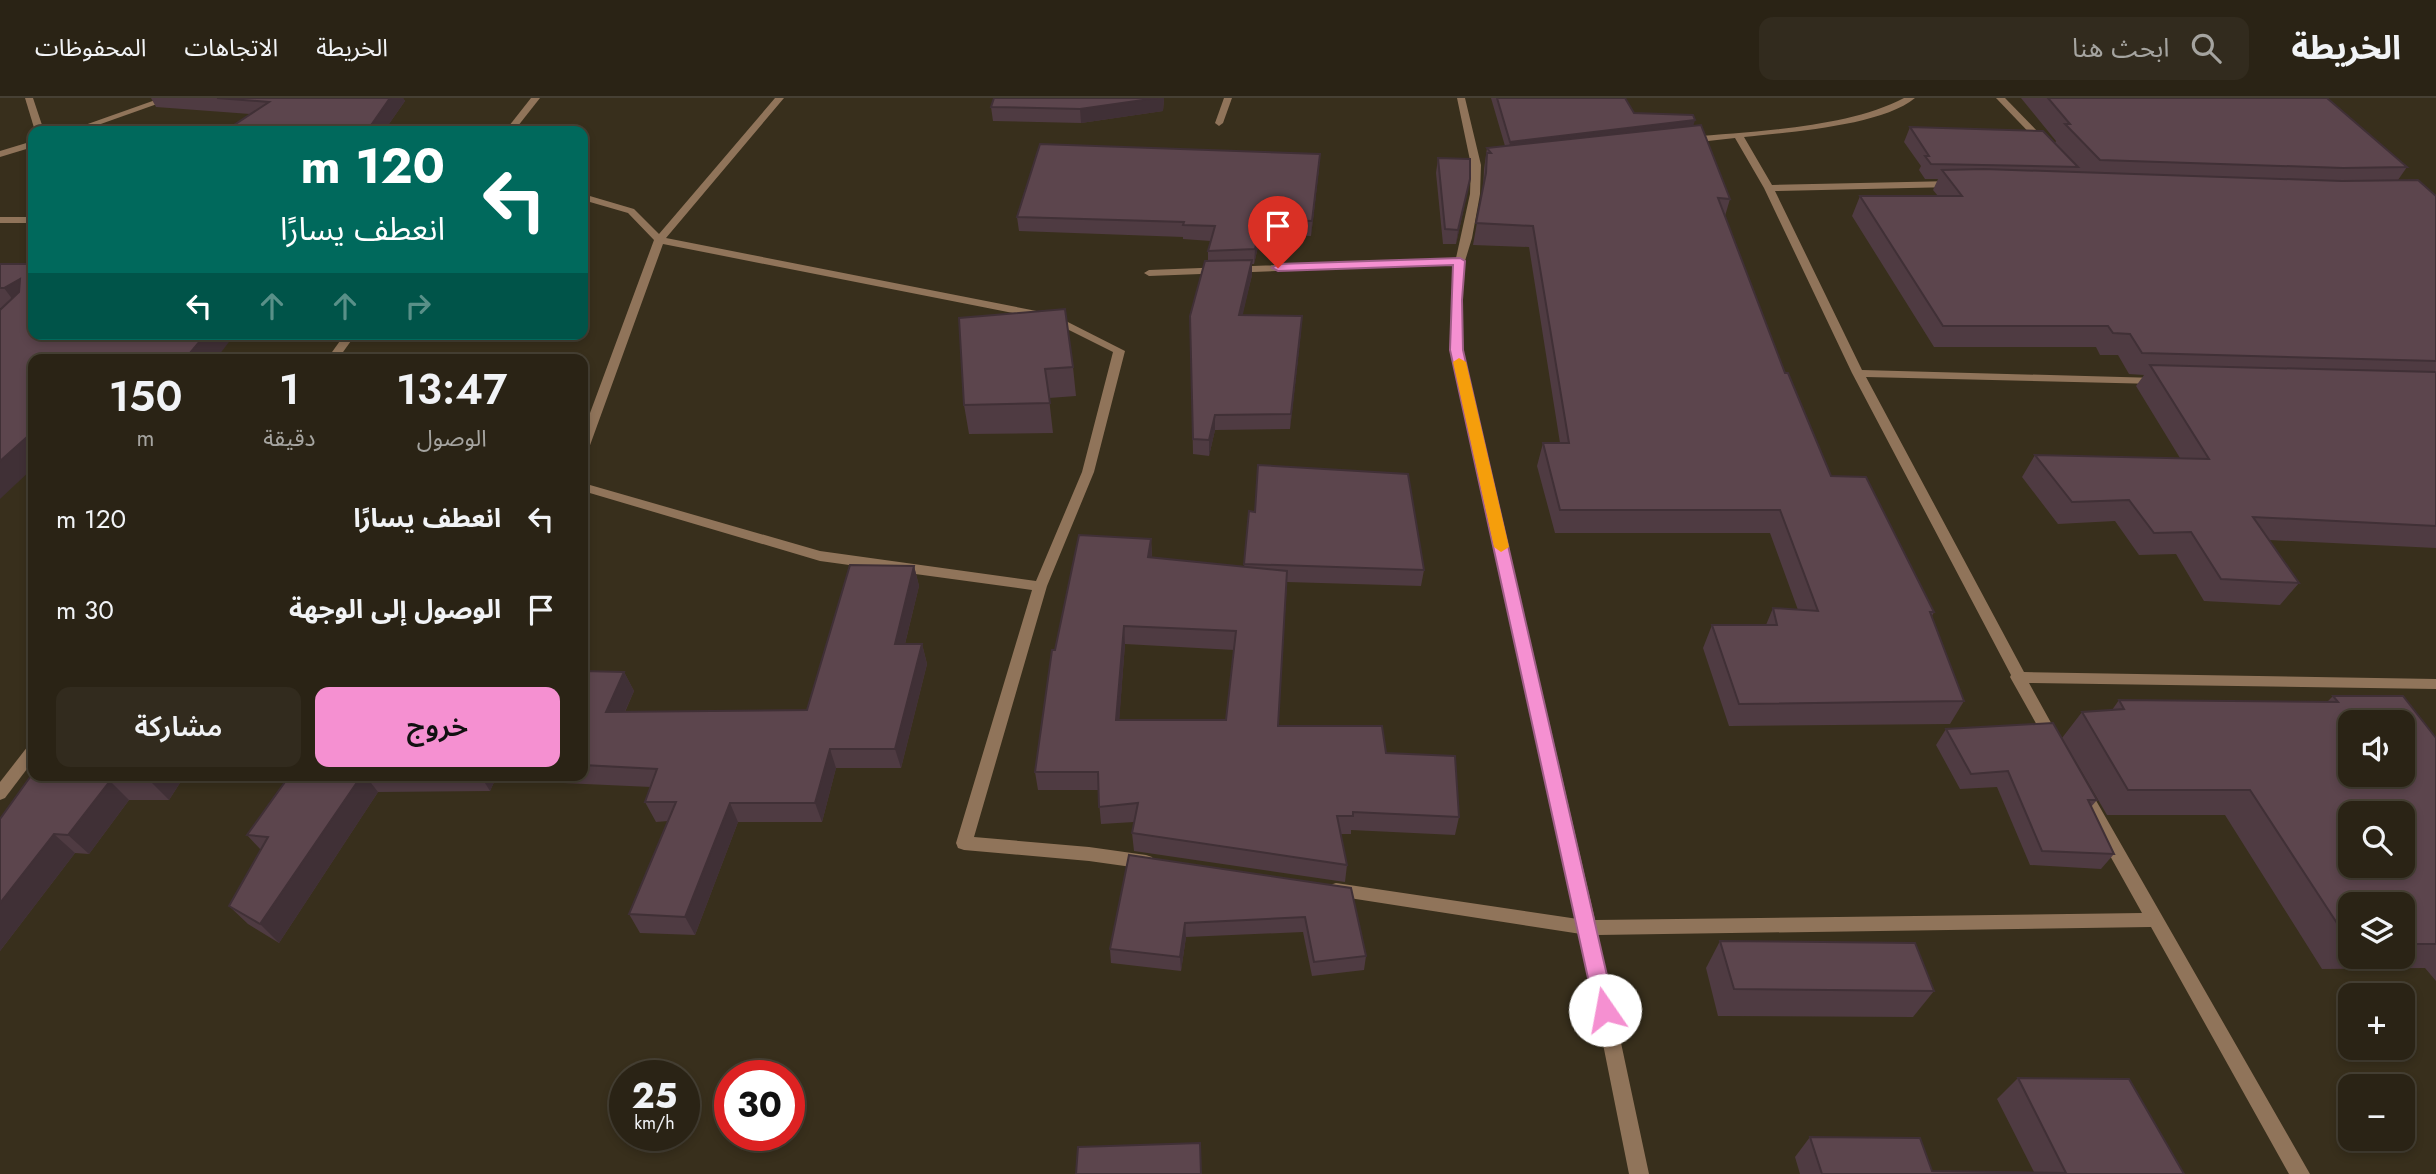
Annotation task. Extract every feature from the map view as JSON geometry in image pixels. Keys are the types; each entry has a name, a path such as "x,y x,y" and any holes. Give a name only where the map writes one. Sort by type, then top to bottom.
{"street":[{"path":"29,98 38,126"},
{"path":"88,126 170,98"},
{"path":"513,126 536,98"},
{"path":"588,434 659,240 780,98"},
{"path":"1219,123 1228,98"},
{"path":"1461,98 1483,164 1460,261 1456,300 1457,350 1588,928 1639,1174"},
{"path":"1683,141 1875,113 1900,106 1911,98"},
{"path":"2000,98 2048,147"},
{"path":"1738,135 1769,188 1858,373 2058,750"},
{"path":"0,154 28,146"},
{"path":"1769,188 1964,184"},
{"path":"588,198 631,211 659,240 1052,317 1119,351 1088,472 1040,586 964,844 1089,854 1157,864"},
{"path":"0,220 28,220"},
{"path":"1149,273 1460,261"},
{"path":"336,354 346,340"},
{"path":"1858,373 2174,381"},
{"path":"588,488 820,556 1040,586"},
{"path":"2017,677 2436,684"},
{"path":"0,794 28,757"},
{"path":"2078,786 2300,1174"},
{"path":"1319,888 1588,928 2154,920"}],"building":[{"path":"217,98 390,98 370,126 233,126 269,102"},
{"path":"994,98 1157,98 1080,109 991,107"},
{"path":"1497,98 1625,98 1634,113 1693,115 1695,120 1510,142"},
{"path":"2048,98 2327,98 2407,167 2343,168 2100,160 2065,124 2070,124"},
{"path":"1701,125 1730,199 1718,198 1785,373 1788,373 1831,476 1866,477 1934,612 1930,612 1964,701 1739,704 1712,625 1777,625 1773,608 1818,611 1780,510 1560,510 1543,443 1569,443 1533,226 1476,223 1486,173 1487,153 1491,153 1487,148"},
{"path":"1910,127 2043,131 2078,167 1931,164 1925,156 1929,156"},
{"path":"1040,144 1320,154 1312,221 1262,219 1255,249 1208,251 1215,226 1183,225 1184,222 1017,217"},
{"path":"1438,158 1470,159 1470,179 1458,230 1445,229"},
{"path":"1984,169 2342,181 2418,180 2436,196 2436,361 2142,353 2130,334 2113,333 2108,326 1943,326 1860,196 1962,196 1942,170"},
{"path":"1252,260 1239,315 1302,316 1291,414 1215,415 1209,440 1193,439 1190,316 1205,261"},
{"path":"0,264 28,264 28,340 201,340 189,354 28,354 28,436 0,461 0,310 19,292 20,279 0,288"},
{"path":"1065,309 1073,367 1045,369 1050,403 964,405 959,318"},
{"path":"2150,365 2436,372 2436,526 2253,517 2299,583 2221,579 2191,532 2154,533 2129,500 2072,502 2035,455 2209,459"},
{"path":"1258,465 1408,474 1424,570 1244,564 1249,511 1255,512"},
{"path":"1079,535 1151,539 1148,557 1287,571 1278,726 1382,726 1386,753 1455,756 1459,817 1353,812 1353,816 1337,816 1347,865 1132,833 1138,803 1099,807 1098,772 1035,772 1052,650 1055,650","holes":["1124,626 1236,631 1226,720 1116,720"]},
{"path":"850,565 914,566 895,644 922,644 895,749 830,749 815,803 730,803 685,917 629,914 676,802 645,802 657,769 588,765 588,671 624,672 606,712 807,710"},
{"path":"2333,696 2403,696 2414,710 2338,710 2338,787 2415,787 2415,711 2436,738 2436,944 2415,944 2415,892 2338,892 2338,925 2250,790 2128,790 2082,712 2124,709 2119,700 2338,702"},
{"path":"2053,723 2097,800 2088,800 2114,854 2042,851 2008,771 1971,774 1946,729"},
{"path":"28,780 110,781 68,835 54,834 0,903 0,819"},
{"path":"286,781 358,781 260,924 229,906 268,837 247,835"},
{"path":"1129,855 1351,888 1366,956 1314,962 1305,917 1185,923 1180,957 1110,949"},
{"path":"1720,941 1915,943 1934,991 1734,989"},
{"path":"2018,1078 2129,1079 2184,1174 1822,1174 1810,1137 1920,1138 1932,1171 2066,1173"},
{"path":"1200,1143 1201,1174 1076,1174 1078,1147"}],"slow traffic":[{"path":"1459,362 1501,547"}],"route":[{"path":"1278,268 1460,261 1456,300 1457,350 1605,1010"}]}
